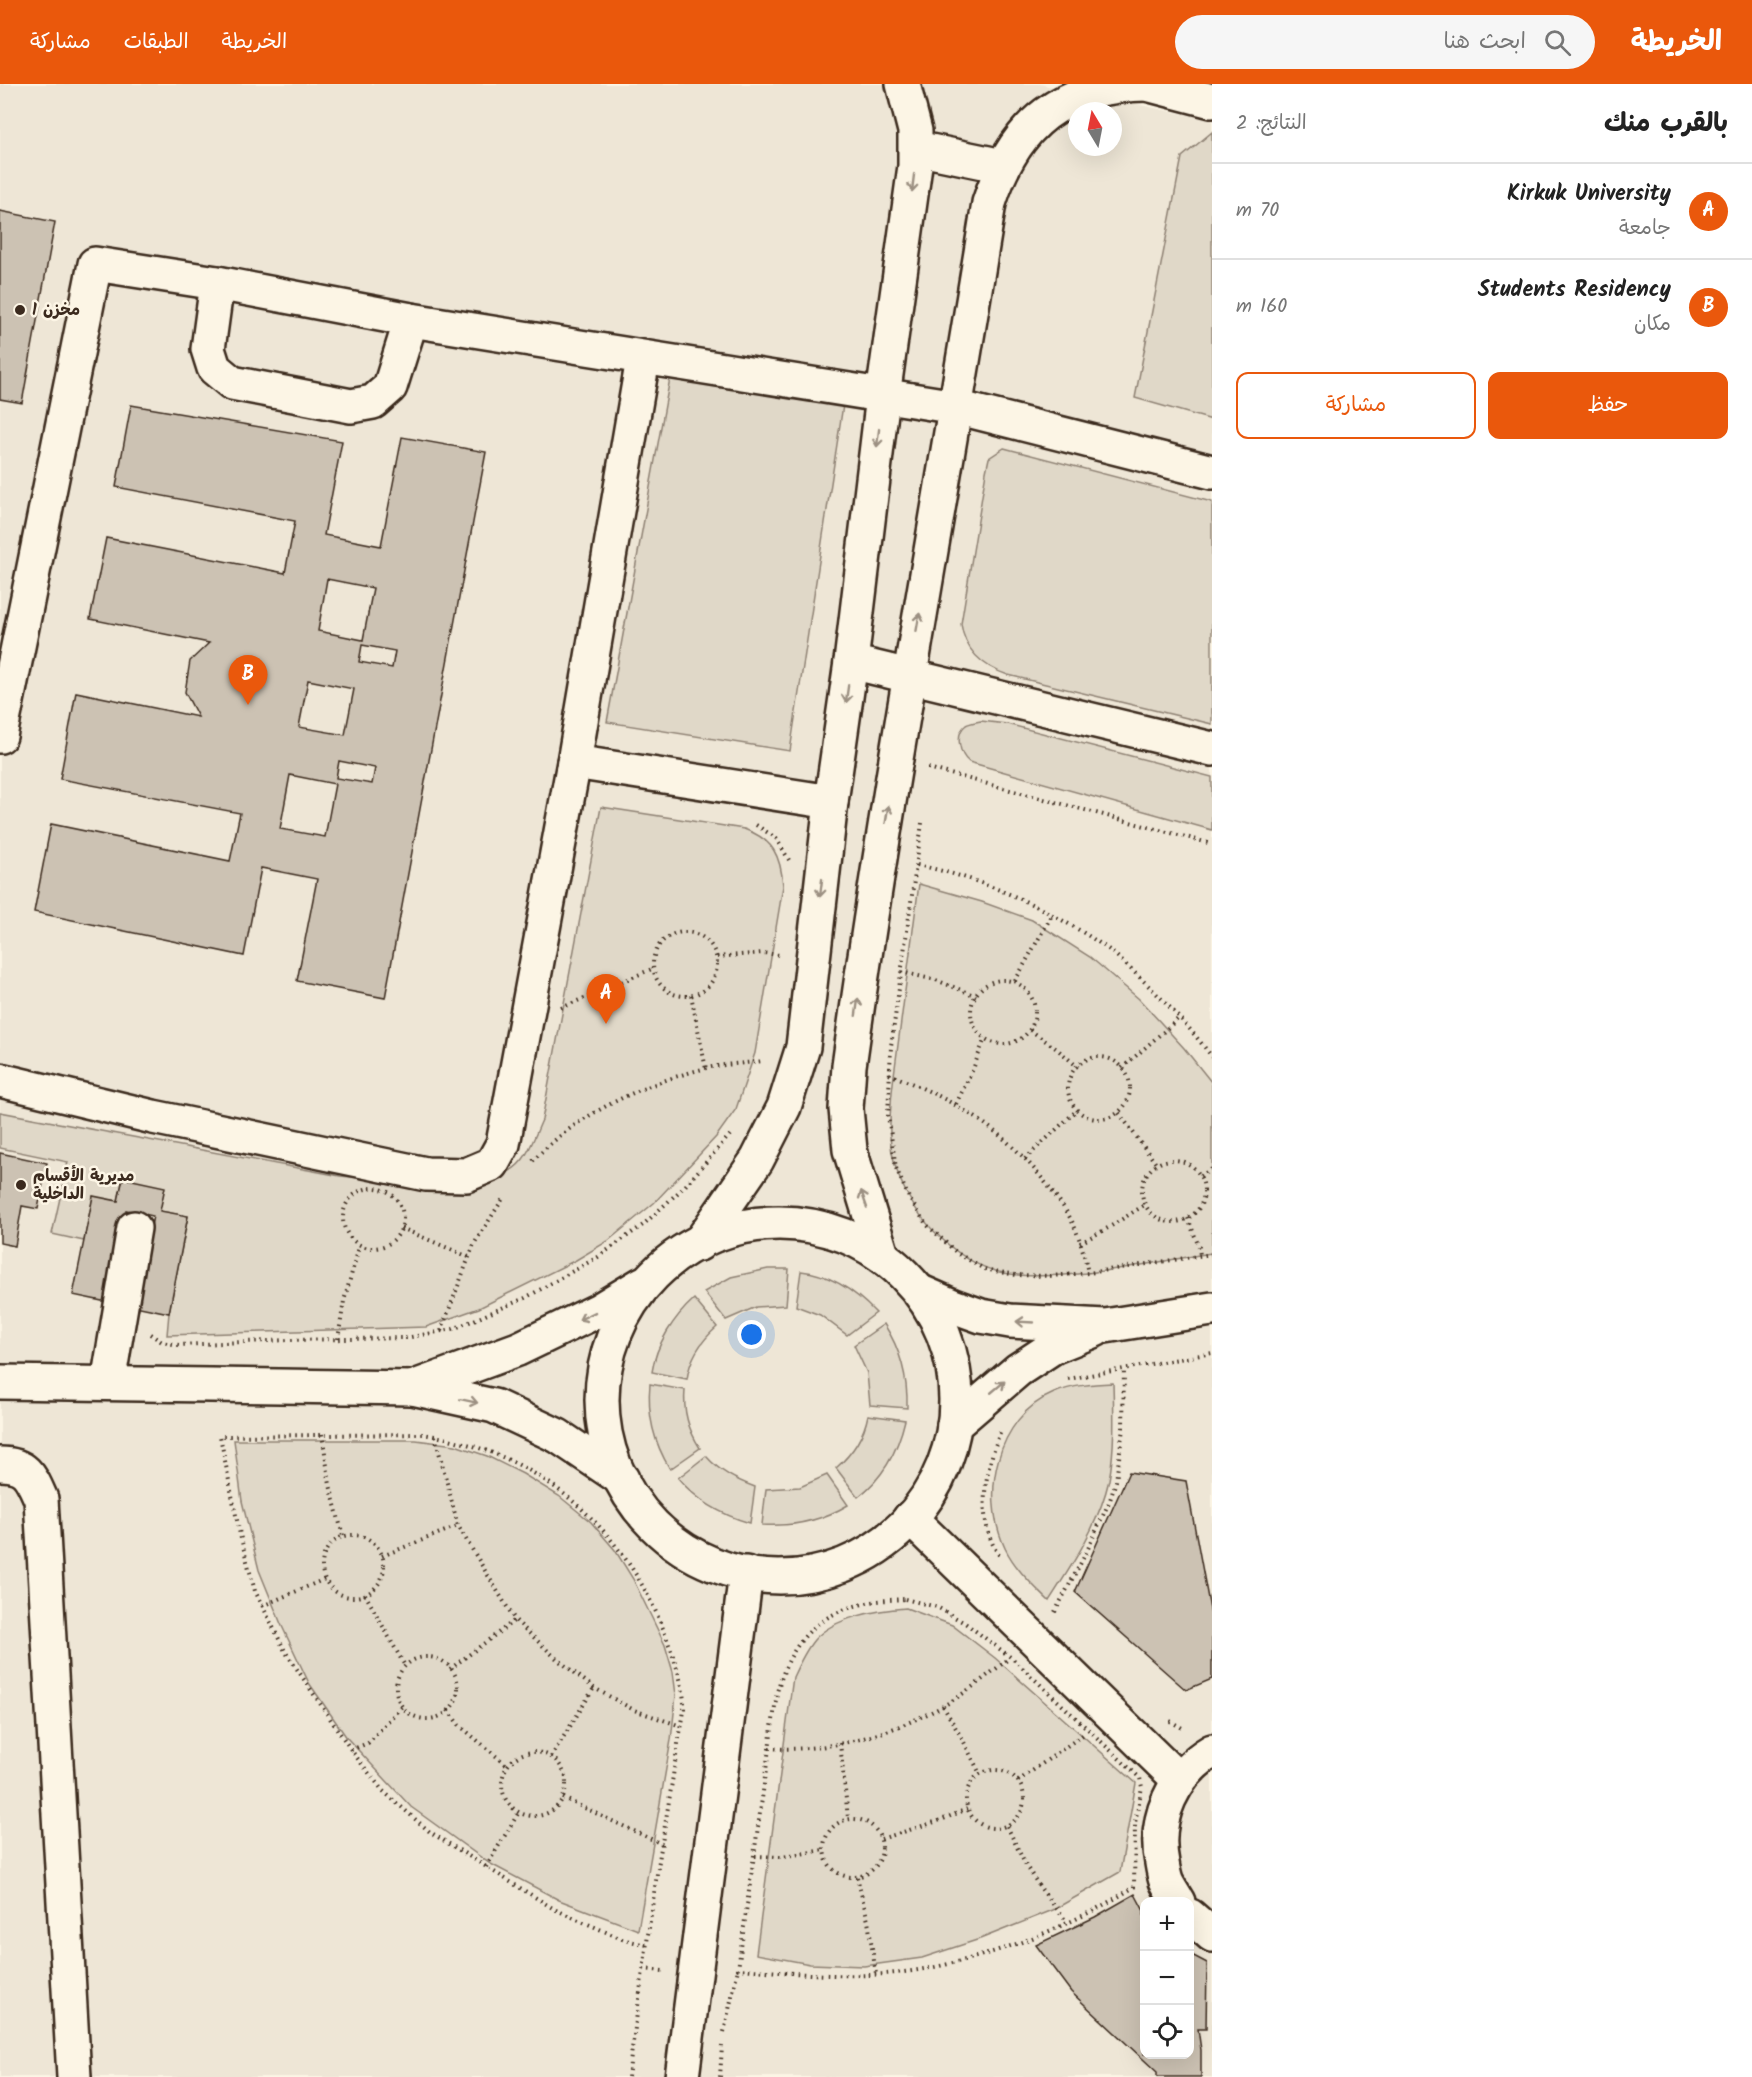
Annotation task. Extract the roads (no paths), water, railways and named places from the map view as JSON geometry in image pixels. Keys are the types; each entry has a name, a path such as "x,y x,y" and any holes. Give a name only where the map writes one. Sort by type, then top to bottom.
{"street":[{"path":"699,1244 757,1160 784,1107 803,1047 831,802 851,662 883,396 914,183 916,148 912,113 903,84"},
{"path":"882,1255 850,1150 846,1108 851,1045 895,760 989,203 1009,154 1025,132 1046,114 1068,100 1094,90 1120,84 1147,84 1212,101"},
{"path":"916,148 1003,166"},
{"path":"0,736 95,264 218,283 411,320 956,407 1212,472"},
{"path":"218,283 208,350 214,368 232,383 351,406 373,402 390,387 411,320"},
{"path":"0,1080 153,1117 426,1174 466,1175 492,1164 503,1144 574,762 643,358"},
{"path":"851,662 1212,749"},
{"path":"574,762 831,802"},
{"path":"781,1222 834,1231 882,1255 921,1292 947,1339 957,1391 952,1445 930,1494 895,1535 846,1565 789,1577 746,1573 732,1571 679,1547 637,1508 610,1457 601,1400 610,1343 637,1292 679,1253 728,1230 781,1222"},
{"path":"108,1383 134,1228"},
{"path":"412,1388 518,1349 599,1310 655,1275"},
{"path":"921,1292 981,1316 1010,1321 1105,1326 1212,1309"},
{"path":"954,1425 1018,1370 1053,1347 1105,1326"},
{"path":"0,1382 412,1388 494,1406 558,1436 622,1479"},
{"path":"0,1464 12,1464 30,1475 41,1499 74,2077"},
{"path":"910,1518 1179,1780"},
{"path":"682,2077 746,1573"},
{"path":"1175,1897 1165,1879 1158,1845 1163,1811 1179,1780 1200,1758 1203,1741"},
{"path":"1194,1919 1212,1935"}],"place":[{"name":"مخزن 1","path":"20,310"},
{"name":"Students Residency","path":"248,705"},
{"name":"Kirkuk University","path":"606,1024"},
{"name":"مديرية الأقسام الداخلية","path":"21,1185"}]}
